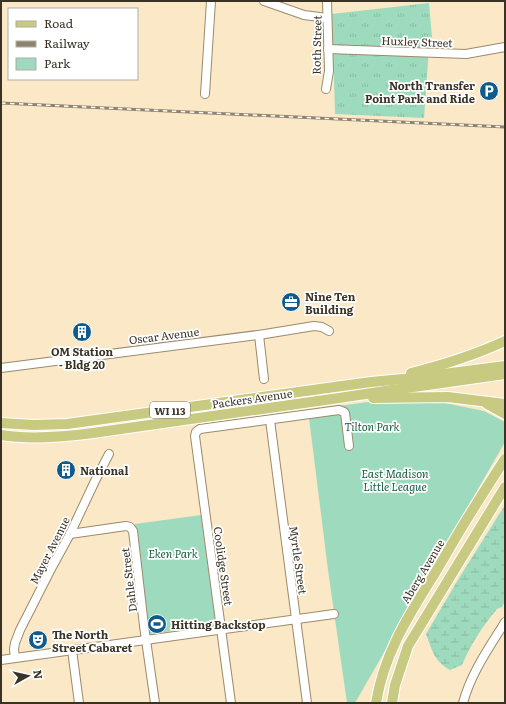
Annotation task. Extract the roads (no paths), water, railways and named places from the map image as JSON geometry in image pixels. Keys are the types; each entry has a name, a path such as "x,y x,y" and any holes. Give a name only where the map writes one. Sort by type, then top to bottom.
{"main road":[{"path":"376,382 425,369 484,350 505,341"},
{"name":"Packers Avenue","path":"1,423 34,425 67,424 505,366"},
{"name":"Packers Avenue","path":"1,435 32,437 93,433 505,374"},
{"path":"339,398 445,397 505,404"},
{"path":"476,400 505,414"},
{"name":"Aberg Avenue","path":"376,703 386,664 394,643 406,620 471,512 505,459"},
{"path":"392,703 395,684 408,646 504,489"}],"street":[{"path":"205,94 211,1"},
{"path":"264,1 304,15 328,18"},
{"name":"Roth Street","path":"326,89 329,71 327,1"},
{"name":"Huxley Street","path":"328,49 466,54 505,47"},
{"name":"Oscar Avenue","path":"1,368 314,326 322,327 329,331"},
{"path":"258,334 264,379"},
{"path":"270,420 339,410 344,412 346,418 349,446"},
{"name":"Coolidge Street","path":"231,703 195,436 196,432 200,429 270,420"},
{"name":"Myrtle Street","path":"270,420 307,703"},
{"name":"Mayer Avenue","path":"15,658 15,643 20,630 70,534 109,454"},
{"name":"Dahle Street","path":"70,534 125,526 130,527 133,531 155,703"},
{"path":"1,660 334,614"},
{"path":"463,703 467,690 482,659 505,622"},
{"path":"72,650 79,703"}],"railway":[{"path":"1,103 505,127"}],"place":[{"name":"North Transfer Point Park and Ride","path":"489,91"},
{"name":"Nine Ten Building","path":"291,302"},
{"name":"OM Station - Bldg 20","path":"82,332"},
{"name":"National","path":"66,470"},
{"name":"Hitting Backstop","path":"157,624"},
{"name":"The North Street Cabaret","path":"38,640"}],"park label":[{"name":"Tilton Park","path":"372,426"},
{"name":"East Madison Little League","path":"395,479"},
{"name":"Eken Park","path":"173,553"}]}
